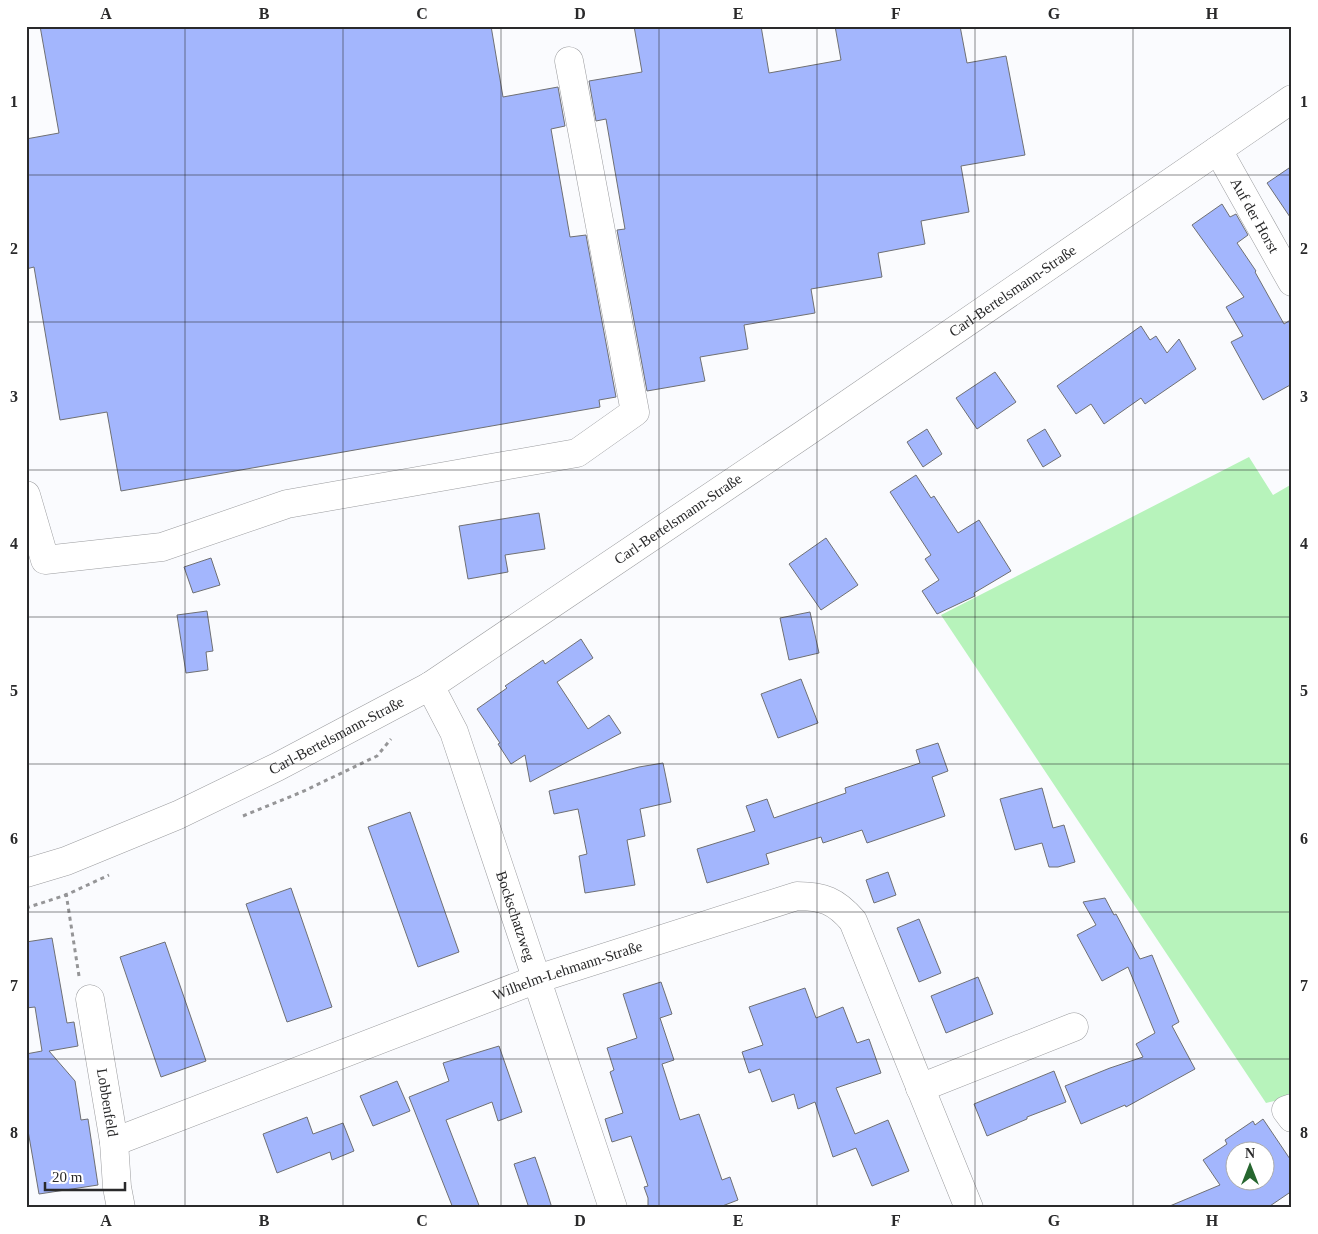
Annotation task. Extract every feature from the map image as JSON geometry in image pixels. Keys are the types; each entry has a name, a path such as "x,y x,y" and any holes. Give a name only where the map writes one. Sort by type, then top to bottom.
{"street":[{"path":"26,495 45,560 162,546 287,504 577,453 636,412 569,61"},
{"name":"Carl-Bertelsmann-Straße","path":"26,873 66,861 178,815 277,767 430,686 788,445 1292,99"},
{"name":"Auf der Horst","path":"1218,150 1292,282"},
{"name":"Bockschatzweg","path":"430,686 454,732 613,1208"},
{"name":"Wilhelm-Lehmann-Straße","path":"114,1142 537,979 797,896 814,896 842,908 853,922 969,1208"},
{"name":"Lobbenfeld","path":"90,999 114,1142 117,1186 121,1208"},
{"path":"920,1088 1074,1026"},
{"path":"1292,1108 1286,1110 1292,1118"}],"path":[{"path":"241,817 304,792 377,756 391,740"},
{"path":"66,895 80,982 90,999"}],"green space":[{"path":"1249,457 1273,495 1292,484 1292,1097 1266,1103 941,615"}],"building":[{"path":"40,26 491,26 503,97 558,87 565,126 551,129 570,237 586,235 616,397 599,400 600,407 121,491 107,412 60,420 34,267 26,269 26,139 59,133"},
{"path":"634,26 761,26 769,73 841,60 835,26 960,26 967,63 1006,56 1025,155 961,166 969,212 921,221 925,244 878,253 882,277 811,289 815,313 744,325 748,349 700,357 705,381 647,391 617,230 625,229 606,119 596,121 589,81 642,72"},
{"path":"1292,166 1292,220 1267,183"},
{"path":"1222,204 1230,217 1236,214 1248,235 1237,243 1256,271 1284,324 1292,319 1292,384 1263,400 1231,342 1243,336 1226,307 1244,297 1192,225"},
{"path":"1141,326 1150,340 1156,336 1167,353 1179,339 1196,369 1145,404 1141,398 1104,424 1091,404 1076,414 1057,386"},
{"path":"995,372 1016,402 977,429 956,398"},
{"path":"927,429 942,454 923,467 907,442"},
{"path":"1045,429 1061,456 1043,467 1027,440"},
{"path":"916,475 931,498 934,496 958,533 979,520 1011,571 974,593 975,596 937,614 922,591 939,580 925,559 931,555 890,492"},
{"path":"539,513 545,549 505,555 508,572 468,579 459,526"},
{"path":"826,538 858,585 821,610 789,564"},
{"path":"211,558 220,585 193,593 184,567"},
{"path":"207,611 213,651 206,652 208,670 186,673 177,615"},
{"path":"810,612 819,653 789,660 780,618"},
{"path":"581,639 593,658 557,682 588,729 609,715 621,733 530,782 525,755 511,764 498,744 500,743 477,709 507,688 505,686 543,660 545,664"},
{"path":"801,679 818,723 778,738 761,694"},
{"path":"938,743 948,771 932,777 945,816 867,843 862,830 823,843 821,837 766,854 769,864 707,883 697,849 755,831 746,806 767,799 774,818 846,793 845,788 920,763 916,750"},
{"path":"663,763 671,802 640,809 645,836 627,840 635,885 585,893 579,856 587,854 578,809 554,814 549,791 639,767"},
{"path":"1042,788 1053,828 1064,825 1075,862 1058,867 1049,867 1042,843 1015,850 1000,799"},
{"path":"410,812 459,952 418,967 368,827"},
{"path":"888,872 896,895 874,903 866,880"},
{"path":"291,888 332,1007 287,1022 246,904"},
{"path":"1105,898 1114,915 1116,914 1140,959 1152,955 1179,1022 1172,1026 1195,1069 1126,1107 1125,1105 1081,1124 1065,1086 1143,1057 1136,1044 1155,1033 1128,967 1102,981 1077,935 1096,925 1083,902"},
{"path":"919,919 941,973 919,982 897,928"},
{"path":"52,938 67,1023 74,1022 78,1046 49,1051 75,1081 81,1120 88,1119 98,1185 39,1194 26,1119 26,1054 42,1051 35,1007 26,1008 26,942"},
{"path":"165,942 206,1061 161,1077 120,957"},
{"path":"978,977 993,1014 946,1033 931,996"},
{"path":"661,982 672,1014 660,1018 674,1060 662,1064 680,1120 699,1114 722,1180 730,1177 738,1200 717,1208 648,1208 648,1198 644,1187 648,1186 631,1136 612,1142 605,1119 623,1113 610,1072 614,1070 607,1048 637,1038 623,994"},
{"path":"805,988 816,1018 843,1007 857,1043 869,1039 881,1073 836,1088 855,1134 888,1120 909,1171 872,1186 856,1148 833,1157 815,1102 798,1109 794,1094 772,1102 760,1069 749,1073 742,1052 763,1045 749,1007"},
{"path":"499,1046 522,1112 498,1121 492,1102 446,1120 480,1208 453,1208 409,1097 449,1081 443,1063"},
{"path":"1054,1071 1066,1102 1027,1117 1027,1119 987,1136 974,1104"},
{"path":"397,1081 410,1111 373,1126 360,1096"},
{"path":"307,1117 313,1134 343,1123 354,1151 332,1160 330,1152 277,1173 263,1134"},
{"path":"1263,1119 1292,1162 1292,1191 1267,1208 1165,1208 1220,1185 1203,1160 1226,1145 1226,1192 1276,1192 1276,1142 1226,1142 1225,1140 1253,1121 1255,1125"},
{"path":"535,1157 552,1208 529,1208 514,1164"}]}
